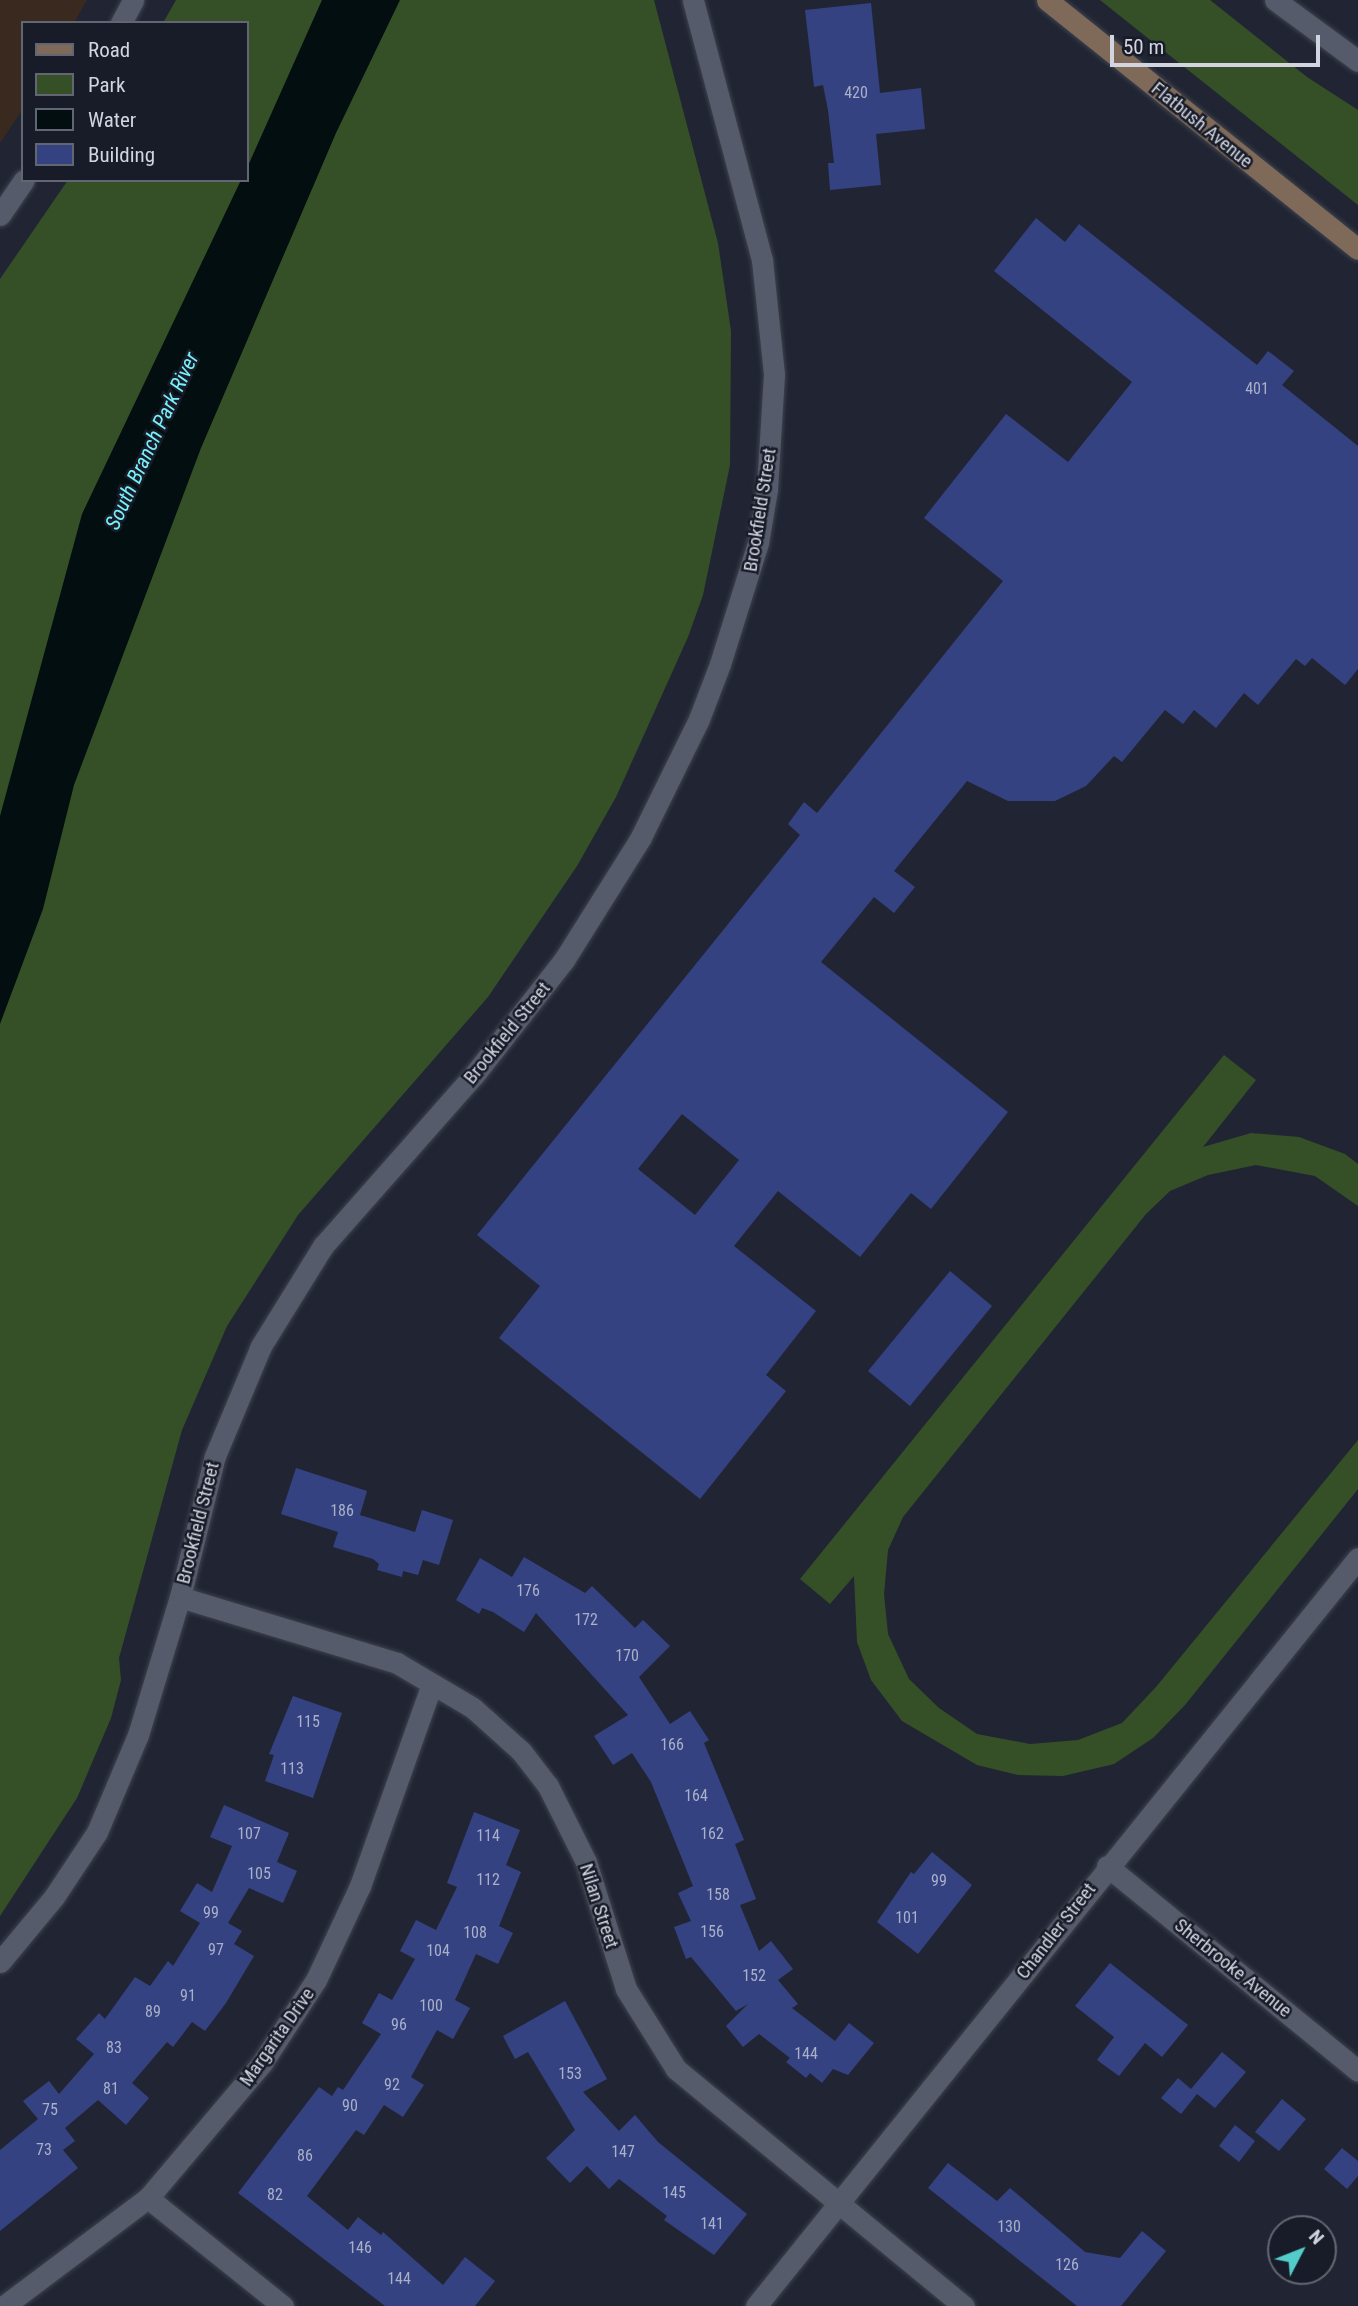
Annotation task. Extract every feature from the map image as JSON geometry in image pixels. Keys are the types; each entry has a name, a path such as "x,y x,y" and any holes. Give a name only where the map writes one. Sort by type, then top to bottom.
{"street":[{"path":"122,21 134,0"},
{"name":"Brookfield Street","path":"0,1962 54,1897 97,1832 138,1735 180,1597 215,1456 261,1346 323,1246 520,1018 603,902 673,774 743,600 767,489 774,374 762,260 705,31 693,0"},
{"name":"Brookfield Street","path":"705,31 709,0"},
{"name":"Flatbush Avenue","path":"1047,0 1358,249"},
{"path":"1275,0 1358,61"},
{"path":"0,215 23,182"},
{"name":"Chandler Street","path":"756,2306 1107,1866 1358,1558"},
{"name":"Nilan Street","path":"180,1597 397,1662 482,1717 521,1751 548,1786 586,1861 626,1989 676,2069 836,2205 964,2306"},
{"name":"Margarita Drive","path":"4,2306 148,2198 262,2063 316,1980 360,1886 432,1684"},
{"name":"Sherbrooke Avenue","path":"1107,1866 1358,2071"},
{"path":"148,2198 283,2306"}],"shaded area":[{"path":"0,0 87,0 75,21 21,21 21,112 0,143"}],"green space":[{"path":"176,0 654,0 718,243 731,331 730,465 703,595 688,637 616,797 577,866 488,997 298,1215 227,1326 182,1430 119,1658 121,1680 111,1718 77,1798 0,1916 0,279 67,182 248,182 248,21 164,21"},
{"path":"1100,0 1210,0 1307,77 1358,110 1358,205"},
{"path":"1224,1055 1256,1080 1203,1147 1251,1133 1299,1137 1345,1154 1358,1164 1358,1206 1315,1176 1256,1165 1208,1175 1170,1191 1146,1214 903,1517 888,1550 884,1594 888,1634 909,1679 939,1708 977,1734 1030,1744 1078,1740 1122,1723 1156,1687 1358,1440 1358,1489 1185,1705 1153,1738 1114,1764 1063,1776 1018,1775 977,1765 902,1721 871,1680 857,1642 854,1576 830,1604 800,1579"}],"water":[{"name":"South Branch Park River","path":"322,0 400,0 336,133 201,448 74,785 43,909 0,1024 0,816 82,514 240,182 248,182 248,166"}],"building":[{"path":"871,3 880,93 921,88 925,129 876,134 881,185 830,190 828,163 834,163 828,110 823,85 814,87 805,10"},
{"path":"1036,218 1065,242 1079,224 1257,365 1268,351 1294,371 1282,385 1358,446 1358,669 1345,685 1312,658 1305,666 1296,659 1258,705 1244,693 1216,728 1194,710 1183,724 1165,710 1122,762 1114,756 1086,786 1055,801 1008,801 967,781 894,871 915,887 894,913 874,897 821,962 1008,1112 931,1209 911,1193 860,1257 778,1191 734,1246 816,1311 766,1375 786,1391 700,1499 499,1338 540,1286 477,1235 800,835 788,824 804,802 817,813 1003,581 924,518 1006,414 1068,462 1132,382 994,271","holes":["682,1114 739,1160 695,1215 638,1169"]},
{"path":"950,1271 992,1306 910,1406 868,1371"},
{"path":"296,1468 367,1491 360,1515 415,1532 422,1510 453,1520 439,1565 423,1560 418,1575 403,1571 402,1577 377,1570 379,1564 373,1559 333,1547 338,1532 281,1514"},
{"path":"524,1557 585,1593 592,1586 635,1628 643,1620 670,1646 639,1677 670,1724 690,1711 709,1740 704,1743 744,1840 735,1844 756,1899 740,1905 759,1951 771,1941 793,1969 778,1980 798,2004 792,2008 835,2041 849,2023 874,2043 848,2075 833,2069 822,2083 810,2073 806,2078 786,2062 790,2058 759,2034 743,2047 726,2026 748,2004 736,2011 691,1957 686,1959 674,1927 691,1921 678,1893 693,1886 651,1782 632,1753 613,1765 594,1736 628,1715 536,1613 524,1632 493,1612 482,1608 479,1614 456,1600 480,1558 512,1577"},
{"path":"293,1696 342,1713 313,1798 265,1781 274,1755 269,1754"},
{"path":"224,1805 289,1833 277,1862 297,1871 283,1903 249,1888 228,1923 242,1931 234,1944 254,1956 226,2003 205,2031 192,2022 173,2047 167,2042 132,2083 149,2098 126,2125 98,2100 65,2128 75,2141 63,2150 78,2168 0,2231 0,2150 38,2119 23,2101 49,2081 59,2094 94,2054 76,2039 99,2013 105,2019 135,1977 150,1986 168,1961 173,1966 200,1923 180,1911 197,1883 212,1892 232,1846 210,1837"},
{"path":"474,1812 520,1830 506,1865 521,1872 499,1926 513,1933 498,1964 476,1954 455,2000 470,2008 453,2039 437,2030 411,2077 424,2085 403,2117 384,2105 364,2135 356,2130 307,2196 348,2230 358,2217 381,2235 383,2232 443,2285 465,2257 495,2281 475,2306 385,2306 238,2193 319,2087 332,2096 338,2087 343,2090 381,2034 362,2023 379,1993 392,2000 415,1959 400,1951 416,1920 436,1930 457,1887 447,1883"},
{"path":"932,1852 972,1885 918,1954 877,1922 911,1872 914,1874"},
{"path":"1110,1963 1188,2025 1162,2057 1145,2043 1119,2076 1097,2060 1114,2037 1075,2006"},
{"path":"565,2001 607,2079 583,2092 619,2131 635,2115 658,2142 747,2214 714,2255 664,2220 667,2216 619,2179 609,2189 587,2166 570,2183 546,2158 575,2130 528,2052 515,2059 503,2036"},
{"path":"1222,2052 1246,2072 1215,2108 1197,2094 1181,2114 1161,2098 1178,2078 1191,2089"},
{"path":"1282,2099 1306,2119 1279,2151 1255,2132"},
{"path":"1235,2125 1255,2141 1239,2162 1219,2146"},
{"path":"1342,2148 1358,2161 1358,2176 1347,2189 1324,2169"},
{"path":"948,2163 997,2201 1010,2188 1085,2252 1120,2258 1142,2231 1166,2251 1121,2306 1077,2306 928,2188"}]}
